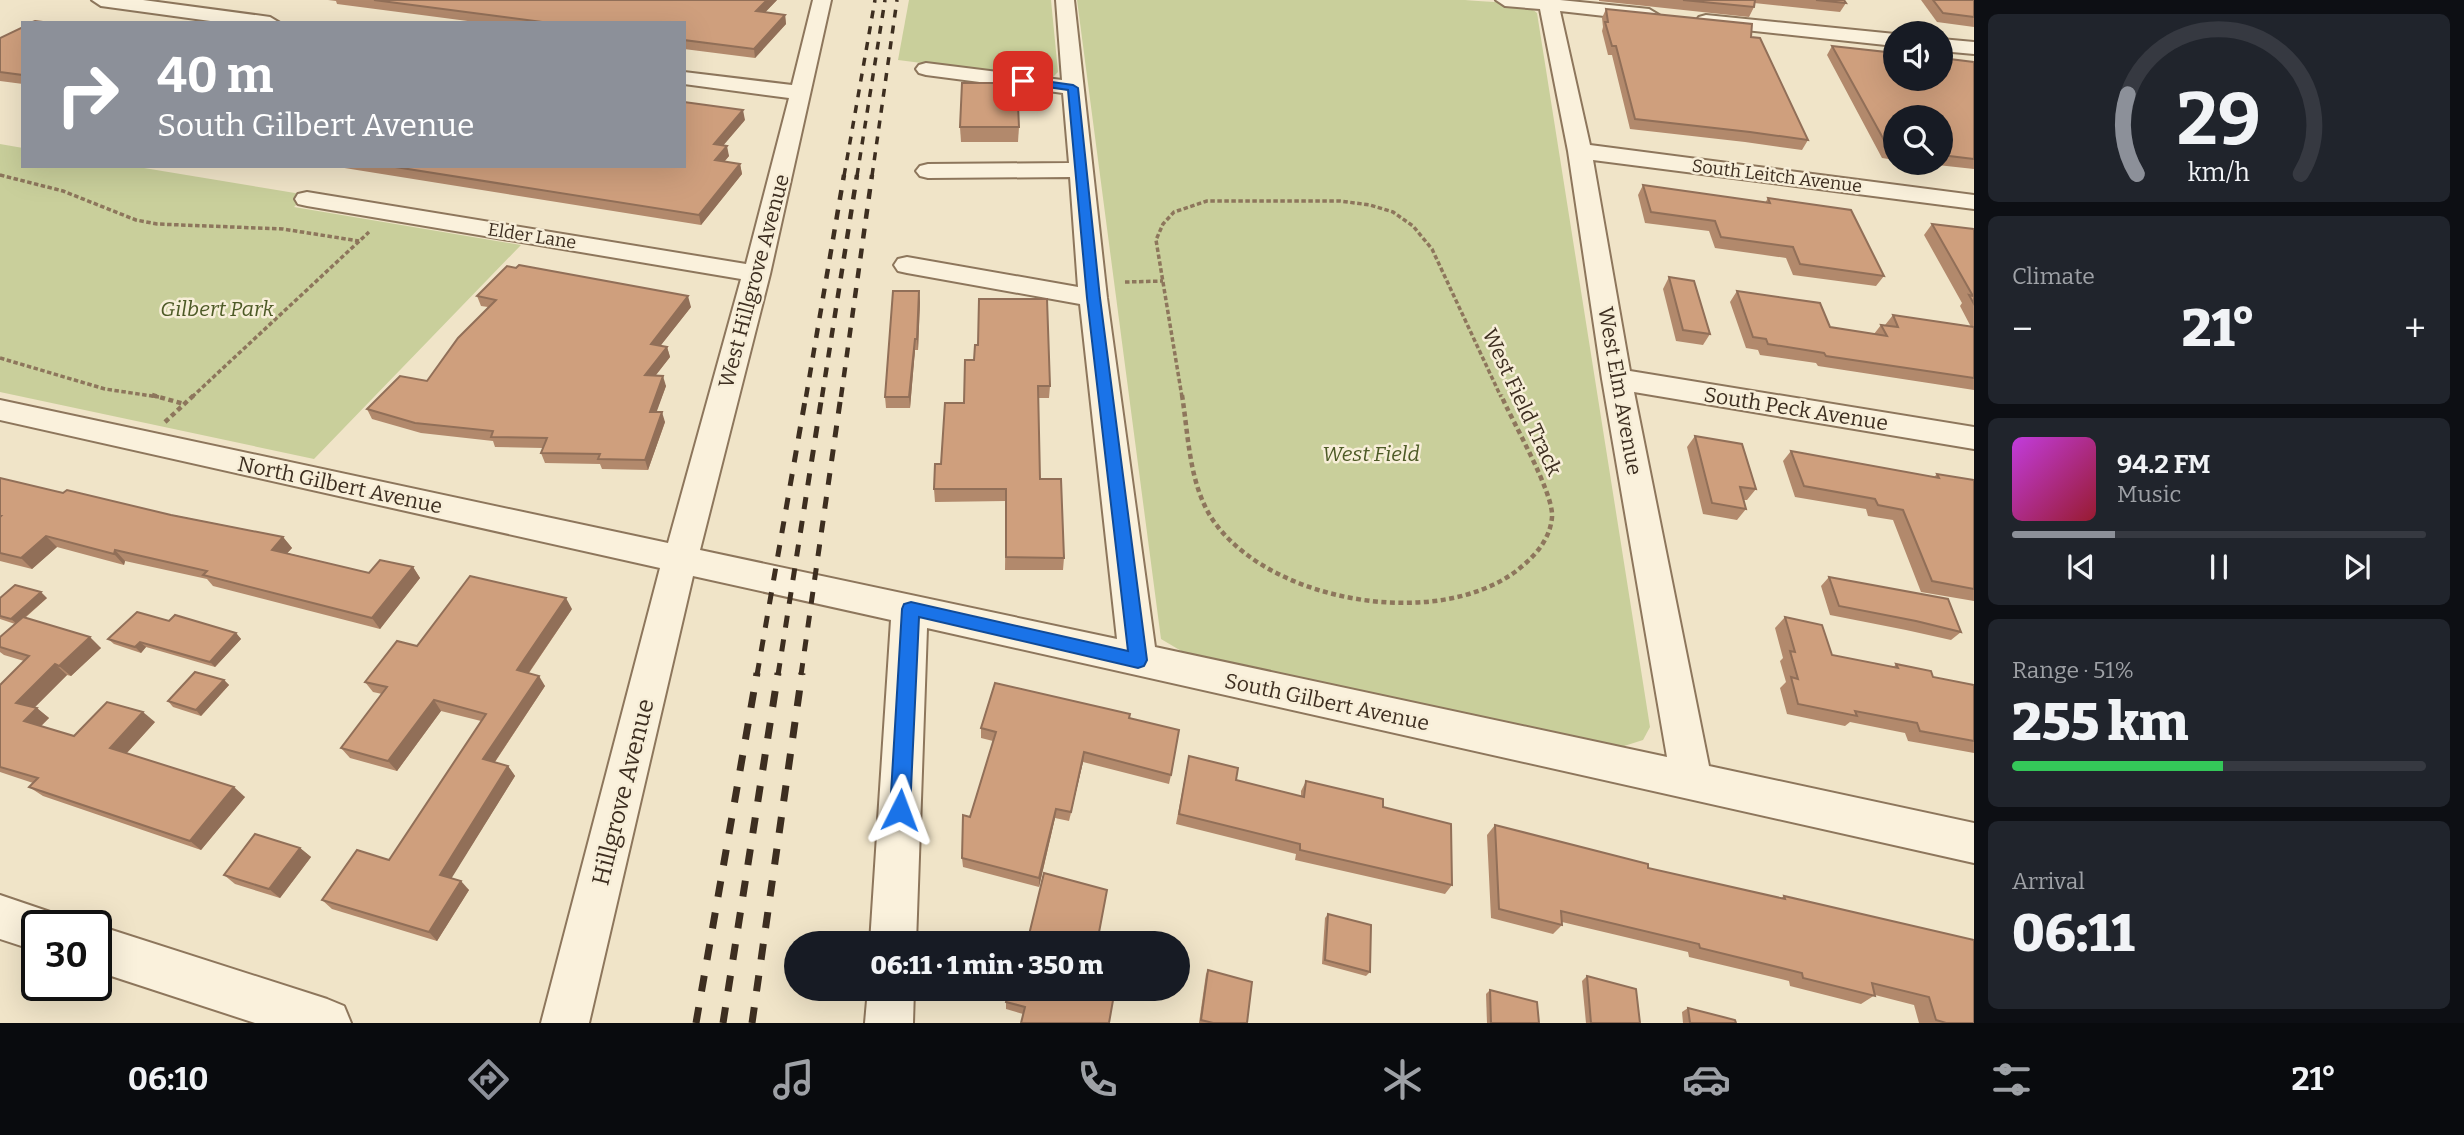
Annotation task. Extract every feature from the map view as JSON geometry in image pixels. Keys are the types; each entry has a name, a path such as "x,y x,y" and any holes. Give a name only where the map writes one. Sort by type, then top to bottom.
{"street":[{"path":"101,0 255,21"},
{"name":"West Hillgrove Avenue","path":"680,561 757,274 822,0"},
{"path":"1065,0 1093,298 1138,660"},
{"path":"1505,0 1548,2 1666,17"},
{"name":"West Elm Avenue","path":"1548,2 1580,151 1617,379 1692,781"},
{"path":"1693,19 1883,39"},
{"path":"1953,46 1974,48"},
{"path":"926,69 1073,88"},
{"path":"686,78 802,93"},
{"name":"South Leitch Avenue","path":"1580,151 1974,202"},
{"path":"928,170 1081,170"},
{"name":"Elder Lane","path":"307,199 757,274"},
{"path":"907,265 1093,298"},
{"name":"South Peck Avenue","path":"1617,379 1974,438"},
{"name":"North Gilbert Avenue","path":"0,410 680,561"},
{"name":"South Gilbert Avenue","path":"680,561 911,609 1974,843"},
{"name":"Hillgrove Avenue","path":"565,1023 680,561"},
{"path":"894,931 911,609"},
{"path":"0,917 21,924"},
{"path":"112,953 327,1023"},
{"path":"889,1023 890,1001"}],"path":[{"path":"0,175 62,191 136,220 157,224 283,229 359,241"},
{"name":"West Field Track","path":"1340,201 1378,208 1410,221 1432,249 1548,496 1553,520 1546,541 1516,574 1485,590 1456,599 1414,603 1367,602 1335,594 1281,575 1247,554 1223,533 1209,515 1198,491 1163,281 1156,240 1158,229 1174,213 1194,203 1340,201"},
{"path":"143,442 390,213"},
{"path":"1125,282 1163,281"},
{"path":"0,358 105,389 144,393 184,404"}],"green space":[{"path":"909,0 1051,0 1058,72 1053,77 1040,78 898,60"},
{"name":"West Field","path":"1077,0 1465,0 1514,4 1537,13 1650,727 1643,740 1621,747 1183,652 1161,639"},
{"name":"Gilbert Park","path":"0,144 21,148 21,168 144,168 307,195 294,207 521,245 314,459 0,392"}],"building":[{"path":"374,0 767,0 756,11 785,15 754,49 686,40 686,21 535,21"},
{"path":"1683,0 1755,0 1754,7"},
{"path":"1816,0 1844,0 1846,3"},
{"path":"1933,0 1974,0 1974,17 1943,13"},
{"path":"1606,9 1752,24 1751,37 1760,38 1808,140 1635,119 1616,46 1612,46 1605,22 1608,22"},
{"path":"21,28 21,75 0,72 0,38"},
{"path":"1832,46 1883,52 1883,91 1953,91 1953,59 1974,62 1974,159 1953,156 1953,105 1883,105 1883,138"},
{"path":"962,83 1017,83 1019,127 960,127"},
{"path":"686,102 743,110 714,144 727,146 715,160 740,164 699,215 402,168 686,168"},
{"path":"1643,185 1770,203 1768,198 1851,210 1884,276 1800,264 1793,247 1721,237 1715,221 1651,212"},
{"path":"1932,224 1974,229 1974,304 1969,295 1973,296"},
{"path":"519,265 688,296 651,344 667,347 645,375 663,376 650,412 662,412 645,460 598,459 600,454 541,453 547,438 491,437 493,431 415,423 367,409 400,376 427,381 458,338 496,300 477,296 507,266 516,268"},
{"path":"1669,277 1694,281 1710,334 1683,330"},
{"path":"893,291 919,291 917,339 909,397 885,397"},
{"path":"1737,291 1820,303 1830,327 1887,336 1881,325 1898,327 1893,315 1974,327 1974,378 1826,356 1824,353 1768,344 1766,339 1753,337"},
{"path":"979,299 1047,299 1050,386 1038,386 1040,479 1061,479 1064,558 1006,557 1006,489 934,489 935,464 941,464 945,403 964,403 965,360 974,360 975,345 978,345"},
{"path":"1695,436 1742,444 1756,489 1740,487 1746,509 1712,503"},
{"path":"1791,451 1939,478 1937,474 1974,480 1974,589 1932,581 1903,510 1878,505 1875,499 1804,486"},
{"path":"0,478 283,537 272,550 369,573 380,560 413,567 372,618 203,575 207,571 115,550 114,554 46,536 21,558 0,553"},
{"path":"470,576 566,598 517,670 539,676 483,759 508,766 440,875 461,881 429,932 322,900 357,850 389,860 486,714 434,700 388,761 341,748 387,687 365,682 397,641 417,646"},
{"path":"1829,577 1948,599 1961,632 1839,606"},
{"path":"15,585 41,592 11,619 0,616 0,598"},
{"path":"137,612 169,621 175,615 236,633 210,662 140,642 135,647 108,639"},
{"path":"23,617 90,637 59,666 55,664 16,703 37,708 24,721 74,736 107,702 143,712 110,748 234,787 190,841 29,787 38,778 0,767 0,685 29,656 0,647 0,637"},
{"path":"1785,617 1822,625 1832,655 1898,668 1896,664 1931,671 1933,677 1974,685 1974,741 1920,731 1917,723 1855,711 1857,716 1798,704 1791,677 1798,679 1790,651 1795,652"},
{"path":"195,672 224,680 196,710 168,701"},
{"path":"995,683 1130,714 1129,718 1179,730 1171,775 1084,752 1071,812 1056,809 1039,878 962,858 963,815 970,817 996,732 981,728"},
{"path":"1189,756 1238,768 1236,780 1304,797 1306,781 1383,799 1383,807 1451,824 1452,885 1300,850 1300,844 1179,814"},
{"path":"1495,825 1648,864 1648,868 1974,940 1974,1023 1946,1023 1936,1020 1929,997 1872,983 1875,996 1803,978 1802,973 1700,948 1699,944 1561,911 1562,925 1499,909"},
{"path":"255,834 300,848 269,889 224,875"},
{"path":"1044,873 1107,890 1099,931 1030,931"},
{"path":"1328,914 1371,925 1370,972 1325,960"},
{"path":"1208,970 1252,982 1247,1023 1213,1023 1201,1020"},
{"path":"1587,976 1636,989 1640,1023 1591,1023"},
{"path":"1490,990 1537,1002 1539,1023 1491,1023"},
{"path":"1113,1001 1109,1023 1021,1023 1025,1007 1006,1002"},
{"path":"1688,1008 1735,1020 1736,1023 1690,1023"}],"railway":[{"path":"844,176 875,0"},
{"path":"857,176 885,0"},
{"path":"872,176 897,0"},
{"path":"806,397 844,175"},
{"path":"822,397 857,175"},
{"path":"841,397 872,175"},
{"path":"757,675 806,395"},
{"path":"778,675 822,395"},
{"path":"801,675 841,395"},
{"path":"696,1023 757,673"},
{"path":"723,1023 778,673"},
{"path":"752,1023 802,673"}],"route":[{"path":"900,810 911,609 1138,660 1093,298 1073,88 1023,81"}]}
